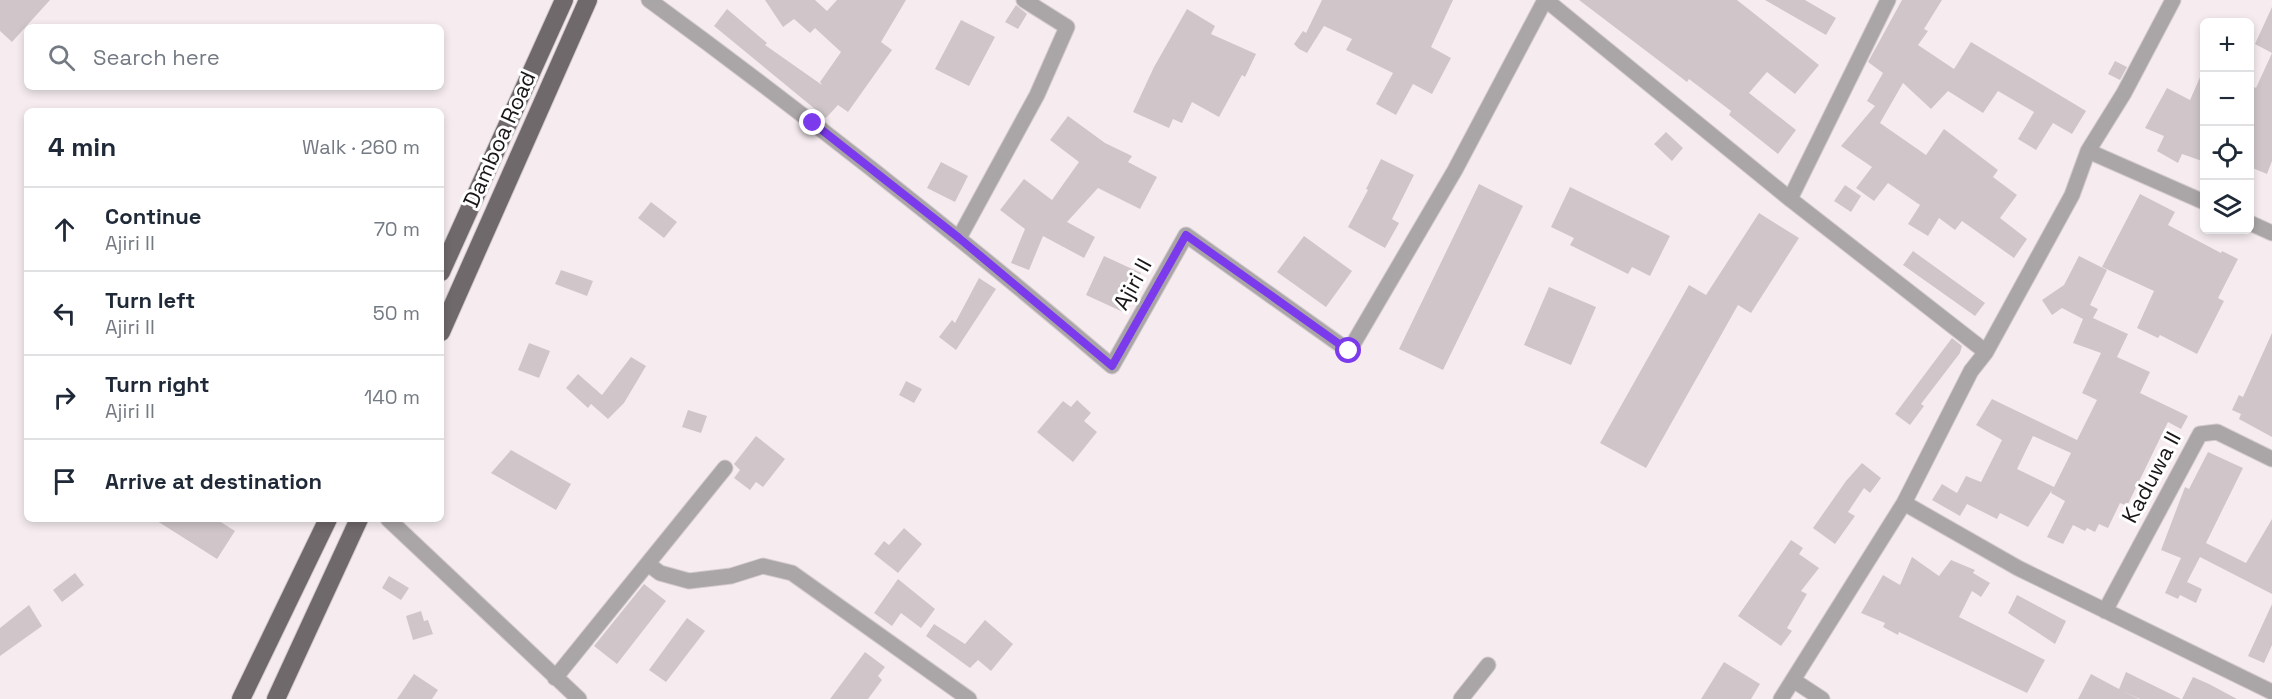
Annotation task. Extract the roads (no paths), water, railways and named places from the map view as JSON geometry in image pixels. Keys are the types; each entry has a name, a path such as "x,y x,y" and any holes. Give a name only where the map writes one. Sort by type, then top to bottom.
{"main road":[{"name":"Damboa Road","path":"444,265 564,0"},
{"name":"Damboa Road","path":"444,325 588,0"},
{"path":"241,699 327,522"},
{"path":"276,699 358,522"}],"street":[{"name":"Ajiri II","path":"649,0 768,87 959,238 1112,366 1186,235 1349,351 1455,170 1545,0"},
{"path":"959,238 1037,95 1067,27 1024,0"},
{"path":"1545,0 1790,199 1986,352"},
{"path":"1790,199 1888,0"},
{"path":"1781,699 1904,503 1971,371 1986,352 2072,195 2088,151 2124,93 2173,0"},
{"path":"2088,151 2200,200"},
{"path":"2254,225 2272,233"},
{"name":"Kaduwa II","path":"2105,611 2200,434 2217,432 2272,459"},
{"path":"555,678 725,468"},
{"path":"1904,503 2018,568 2272,692"},
{"path":"390,522 579,699"},
{"path":"648,564 660,573 689,581 731,576 763,566 792,573 969,699"},
{"path":"1461,699 1488,665"},
{"path":"1793,680 1822,699"}]}
